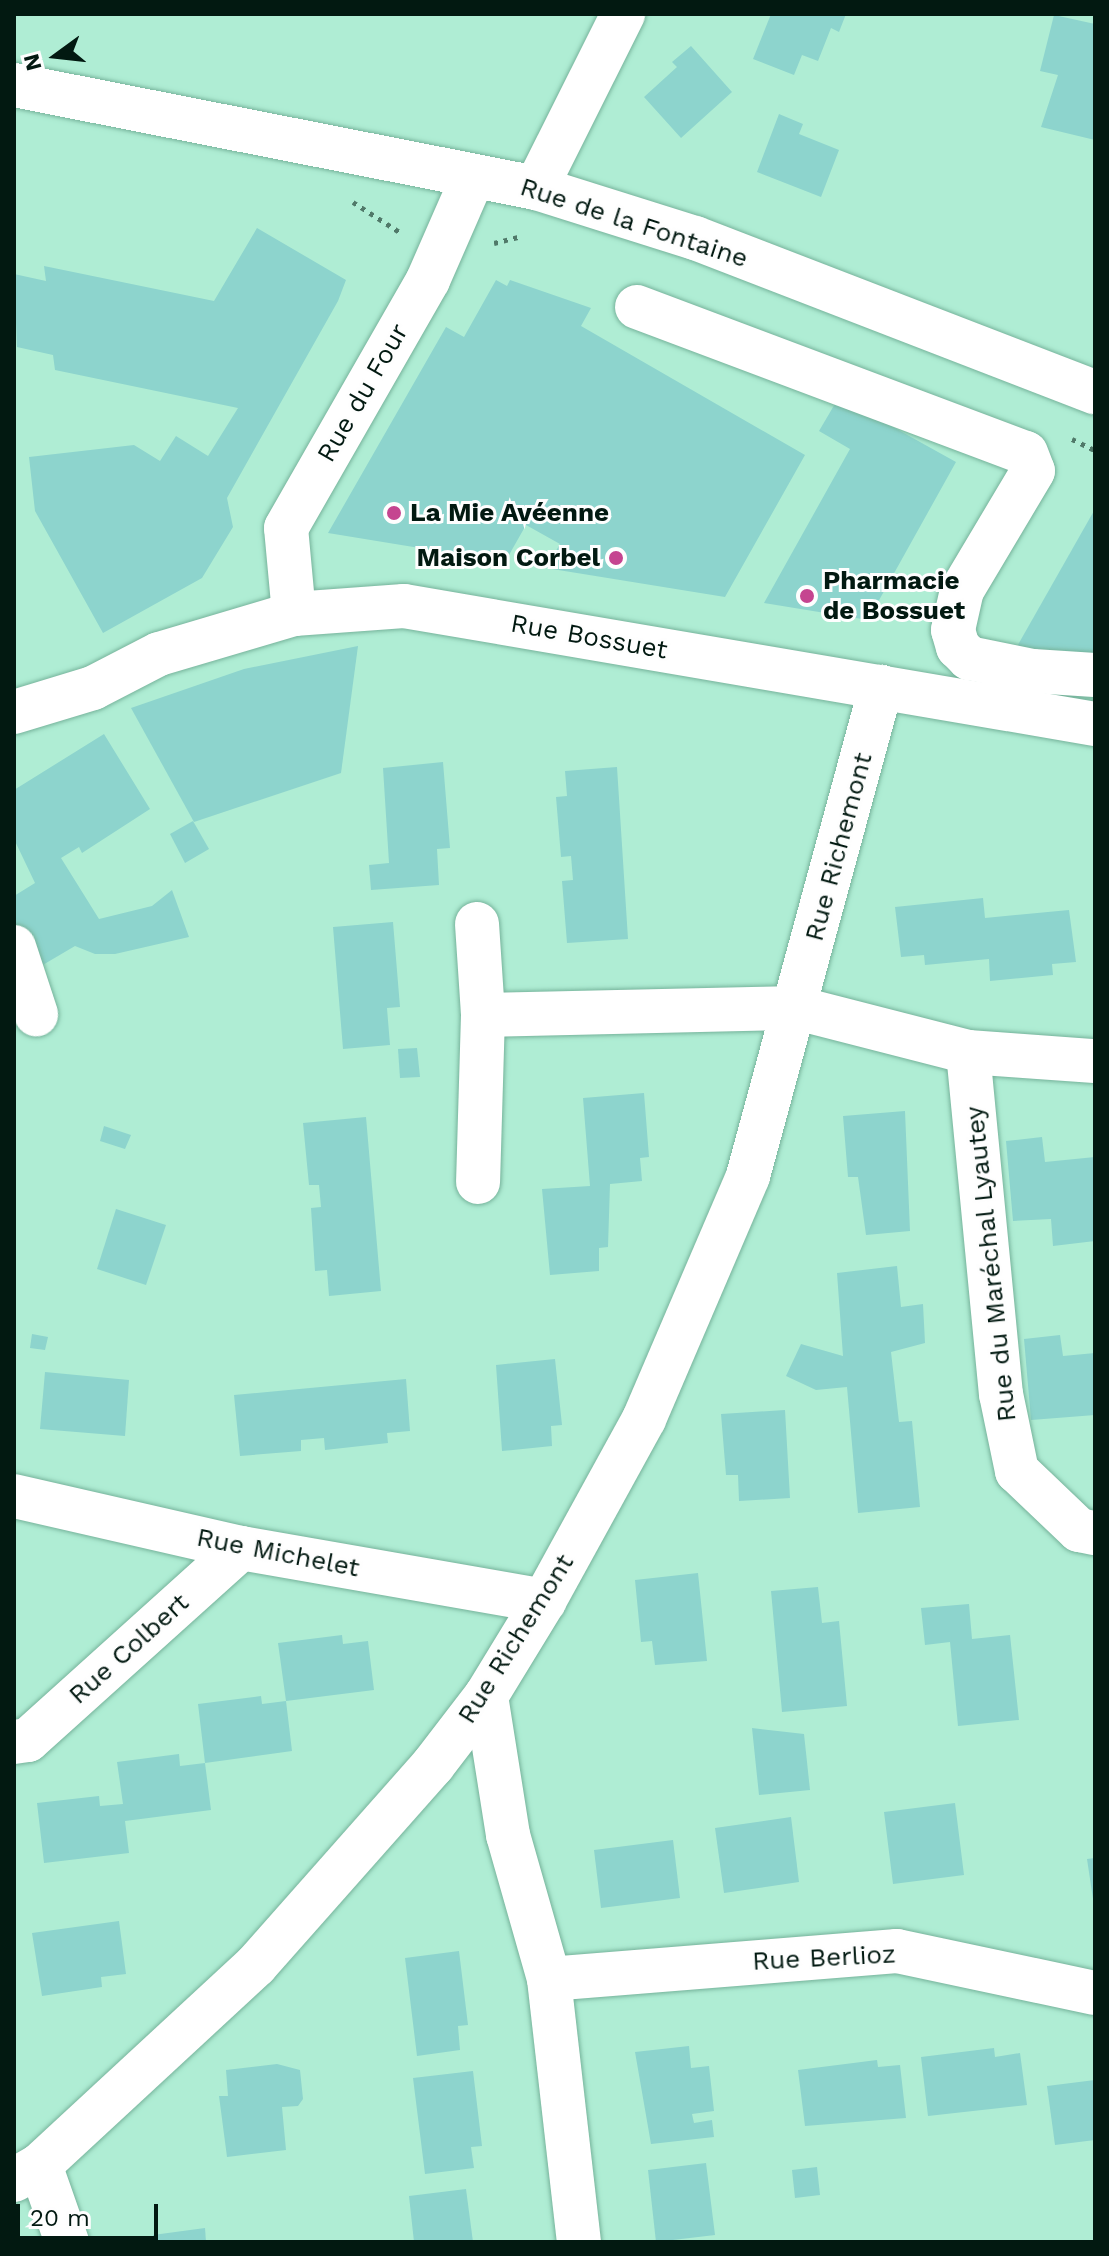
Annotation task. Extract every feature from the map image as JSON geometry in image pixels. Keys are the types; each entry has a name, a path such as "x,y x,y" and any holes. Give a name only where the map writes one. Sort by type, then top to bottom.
{"street":[{"path":"536,188 623,14"},
{"name":"Rue de la Fontaine","path":"14,85 536,188 695,238 1095,392"},
{"name":"Rue du Four","path":"294,614 286,528 428,280 473,177"},
{"path":"637,307 1026,453 1033,471 962,590 955,638 969,658 987,663 1095,675"},
{"name":"Rue Bossuet","path":"26,698 93,688 159,654 294,614 404,606 1095,724"},
{"name":"Rue Richemont","path":"27,2172 256,1965 433,1765 486,1696 544,1601 644,1419 748,1176 797,1008 881,687"},
{"path":"477,924 483,1015 478,1182"},
{"path":"14,947 36,1014"},
{"path":"483,1015 797,1008 968,1052 1095,1061"},
{"name":"Rue du Maréchal Lyautey","path":"968,1052 1001,1394 1017,1471 1079,1530 1095,1533"},
{"name":"Rue Michelet","path":"14,1496 241,1548 544,1601"},
{"name":"Rue Colbert","path":"14,1742 28,1740 241,1548"},
{"path":"486,1696 508,1835 549,1979 579,2242"},
{"name":"Rue Berlioz","path":"549,1979 897,1951 1095,1993"},
{"path":"27,2172 67,2242"}],"building":[{"path":"771,14 846,14 839,32 831,28 818,61 802,55 794,75 753,59"},
{"path":"1054,15 1095,24 1095,140 1041,127 1058,75 1040,71"},
{"path":"691,46 732,92 681,138 644,97 677,67 672,62"},
{"path":"779,114 803,124 799,134 839,150 821,197 757,172"},
{"path":"257,228 346,280 338,301 227,498 233,527 202,578 103,633 35,511 29,457 134,445 160,461 176,436 208,456 238,408 55,370 53,355 17,347 14,274 46,281 44,266 214,301"},
{"path":"496,280 507,286 510,280 591,308 581,326 805,455 725,597 546,568 560,544 526,525 505,562 328,533 446,327 464,337"},
{"path":"839,397 956,462 868,620 764,603 850,449 819,431"},
{"path":"1095,509 1095,663 1015,650"},
{"path":"358,646 341,773 194,822 131,708 244,669"},
{"path":"104,734 150,809 82,853 79,847 61,858 99,919 152,906 172,890 189,937 115,954 95,954 75,946 41,966 14,922 14,896 35,883 14,839 14,790"},
{"path":"443,762 450,848 437,849 439,885 371,890 369,865 389,863 383,768"},
{"path":"617,767 628,939 567,943 562,881 573,880 571,856 561,857 556,797 567,796 565,771"},
{"path":"193,821 209,849 185,863 170,834"},
{"path":"983,898 985,918 1069,910 1076,962 1052,964 1053,975 990,981 989,959 925,965 924,955 901,957 895,907"},
{"path":"393,922 400,1007 387,1008 390,1045 343,1049 333,927"},
{"path":"417,1048 420,1077 400,1078 398,1049"},
{"path":"644,1093 649,1157 640,1158 642,1181 610,1184 608,1247 599,1248 599,1271 550,1275 542,1189 590,1186 583,1098"},
{"path":"905,1111 910,1231 866,1235 858,1177 848,1177 843,1116"},
{"path":"366,1117 381,1291 329,1296 327,1270 315,1271 311,1208 321,1207 319,1185 309,1185 303,1123"},
{"path":"104,1126 131,1135 125,1149 100,1141"},
{"path":"1042,1137 1045,1162 1095,1157 1095,1241 1053,1246 1051,1219 1013,1221 1006,1141"},
{"path":"116,1209 166,1225 146,1285 97,1269"},
{"path":"897,1266 901,1307 923,1304 925,1343 891,1352 899,1422 912,1421 920,1507 858,1513 847,1387 816,1390 786,1376 801,1344 843,1356 837,1273"},
{"path":"32,1334 48,1337 45,1350 30,1348"},
{"path":"1060,1335 1063,1356 1095,1353 1095,1415 1031,1420 1024,1339"},
{"path":"555,1359 562,1425 551,1426 552,1446 502,1451 496,1365"},
{"path":"45,1372 129,1380 125,1436 40,1429"},
{"path":"406,1379 410,1431 387,1433 388,1443 325,1450 324,1438 301,1440 301,1451 240,1456 234,1395"},
{"path":"785,1410 790,1498 739,1501 738,1475 726,1475 721,1414"},
{"path":"698,1573 707,1661 655,1665 652,1641 641,1642 635,1580"},
{"path":"818,1587 822,1623 839,1621 847,1706 782,1712 771,1591"},
{"path":"969,1604 972,1639 1010,1635 1019,1720 958,1726 950,1642 925,1645 921,1608"},
{"path":"342,1635 343,1644 368,1641 374,1690 286,1701 278,1643"},
{"path":"261,1696 262,1704 286,1701 292,1751 205,1763 198,1704"},
{"path":"752,1728 804,1734 810,1790 759,1795"},
{"path":"179,1754 180,1766 205,1763 211,1810 125,1821 129,1853 44,1863 37,1803 99,1796 100,1806 123,1804 117,1762"},
{"path":"955,1803 964,1875 893,1884 884,1812"},
{"path":"791,1817 799,1882 724,1893 715,1828"},
{"path":"673,1840 680,1898 601,1908 594,1850"},
{"path":"1095,1858 1095,1899 1093,1899 1087,1859"},
{"path":"119,1921 126,1974 101,1977 102,1987 42,1996 32,1933"},
{"path":"459,1951 468,2025 458,2026 460,2050 417,2056 405,1958"},
{"path":"689,2046 691,2068 709,2066 714,2111 692,2114 694,2123 712,2120 714,2137 651,2144 635,2052"},
{"path":"994,2048 995,2057 1020,2053 1027,2105 928,2116 921,2057"},
{"path":"877,2060 878,2067 900,2065 906,2118 805,2126 798,2070"},
{"path":"277,2064 300,2070 303,2099 298,2106 282,2107 286,2150 227,2157 219,2096 228,2096 226,2070"},
{"path":"473,2071 482,2146 471,2147 474,2168 425,2174 413,2078"},
{"path":"1095,2080 1095,2140 1055,2145 1047,2086"},
{"path":"706,2163 715,2235 656,2242 648,2170"},
{"path":"817,2167 820,2195 795,2198 792,2170"},
{"path":"466,2189 473,2242 414,2242 409,2196"},
{"path":"205,2228 206,2242 154,2242 153,2235"}],"place":[{"name":"La Mie Avéenne","path":"394,513"},
{"name":"Maison Corbel","path":"616,558"},
{"name":"Pharmacie de Bossuet","path":"807,596"}]}
